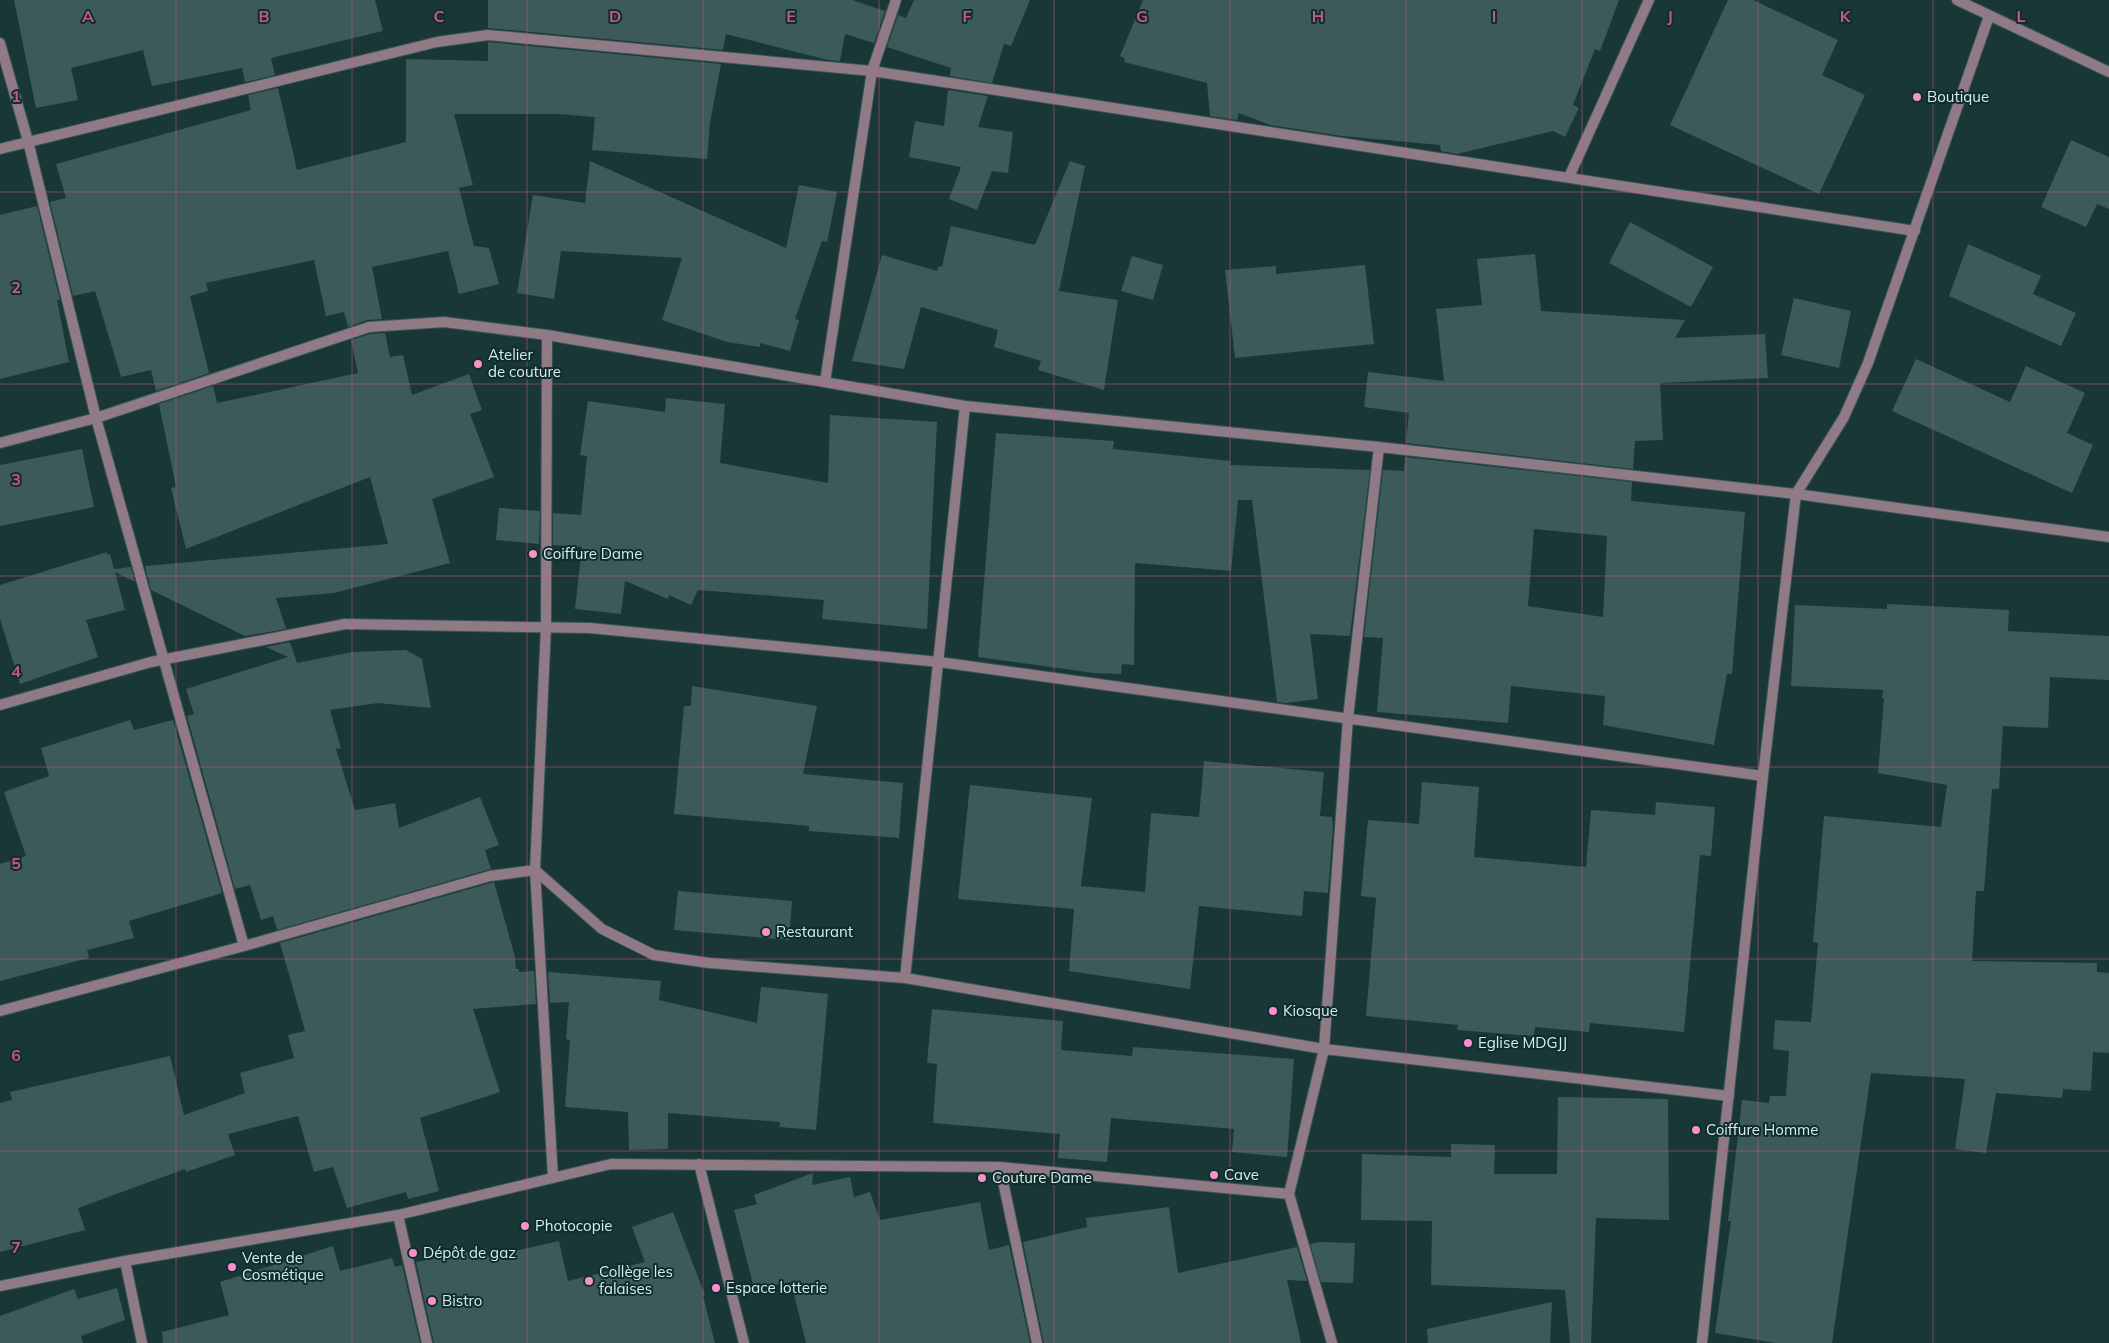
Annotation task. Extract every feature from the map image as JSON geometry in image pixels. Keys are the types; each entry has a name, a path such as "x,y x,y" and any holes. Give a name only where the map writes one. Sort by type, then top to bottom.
{"street":[{"path":"825,382 872,71 896,0"},
{"path":"1569,177 1649,0"},
{"path":"1957,0 2109,72"},
{"path":"1702,1343 1763,776 1796,494 1844,417 1868,363 1916,231 1989,16"},
{"path":"0,149 437,42 488,36 872,71 1916,231"},
{"path":"0,43 28,141 96,418 244,946"},
{"path":"0,443 96,418 369,328 444,322 547,335 965,406 1379,447 1796,494 2109,537"},
{"path":"547,335 546,626 535,870 553,1178"},
{"path":"905,978 965,406"},
{"path":"1332,1343 1289,1194 1324,1049 1348,718 1379,447"},
{"path":"0,705 164,659 344,624 546,626 590,628 939,662 1763,776"},
{"path":"0,1011 244,946 490,876 535,870 602,928 654,955 709,963 905,978 1324,1049 1729,1096"},
{"path":"0,1286 125,1261 398,1215 612,1164 1000,1166 1289,1194"},
{"path":"699,1164 744,1343"},
{"path":"1000,1166 1036,1343"},
{"path":"398,1215 427,1343"},
{"path":"125,1261 142,1343"}],"building":[{"path":"14,0 375,0 383,31 271,58 275,75 245,82 242,68 152,86 143,50 71,68 78,100 36,108"},
{"path":"488,0 852,0 885,11 874,43 845,34 840,61 828,60 726,34 723,50 488,28"},
{"path":"914,0 1030,0 1011,46 1004,44 992,83 950,76 951,68 887,47 898,15 906,18"},
{"path":"1143,0 1619,0 1600,51 1595,49 1573,105 1579,108 1565,137 1553,131 1457,154 1441,151 1440,145 1342,136 1270,125 1239,113 1237,120 1210,116 1207,83 1124,62 1125,58 1120,56"},
{"path":"1728,0 1753,0 1838,40 1822,75 1865,95 1819,194 1670,125"},
{"path":"488,42 721,64 710,123 707,159 592,150 595,117 558,114 454,114 473,185 459,188 474,246 489,248 499,284 459,294 448,251 372,267 382,319 367,320 348,327 344,312 326,316 314,260 206,283 208,291 190,296 209,373 156,391 151,370 121,377 95,291 73,296 50,202 66,198 56,164 251,110 248,95 278,88 297,170 406,142 406,59 488,61"},
{"path":"948,90 988,96 978,127 1013,132 1008,173 992,171 977,210 949,199 961,167 909,157 915,121 944,126"},
{"path":"2071,140 2109,157 2109,209 2097,204 2086,227 2041,207"},
{"path":"590,161 786,248 799,185 837,192 827,242 822,241 795,319 799,320 790,351 760,343 760,347 727,342 662,320 682,258 561,251 554,299 517,293 533,195 585,203"},
{"path":"1070,161 1085,166 1059,291 1118,300 1104,390 1038,370 1041,361 994,347 998,330 921,307 904,369 852,361 882,255 937,271 939,266 942,267 951,226 1035,245"},
{"path":"37,206 60,300 57,300 69,362 0,379 0,215"},
{"path":"1630,222 1713,267 1691,307 1609,263"},
{"path":"1968,244 2041,276 2033,294 2076,313 2061,346 1949,296"},
{"path":"1535,254 1541,311 1685,320 1675,338 1765,334 1768,378 1660,383 1663,440 1635,441 1633,469 1406,443 1409,413 1364,407 1368,372 1444,381 1436,309 1482,305 1477,259"},
{"path":"1132,256 1163,265 1153,300 1121,291"},
{"path":"1365,265 1374,344 1235,358 1225,270 1276,266 1276,274"},
{"path":"1794,298 1851,311 1839,368 1781,355"},
{"path":"385,333 390,357 403,355 412,395 469,374 482,410 470,414 494,477 432,499 450,563 334,593 276,598 286,629 245,636 151,590 145,566 388,544 370,477 186,549 171,488 176,487 159,404 213,386 217,403 358,373 351,340 370,334"},
{"path":"1916,359 2010,402 2026,366 2085,393 2067,433 2093,445 2072,493 1892,411"},
{"path":"666,398 725,404 720,463 828,483 830,415 937,422 927,629 822,619 824,600 698,590 691,605 669,595 668,599 625,581 621,614 575,609 582,547 553,545 553,513 581,515 587,456 580,455 588,401 665,412"},
{"path":"996,433 1114,441 1113,449 1231,461 1230,465 1370,470 1350,636 1310,634 1318,699 1286,703 1277,702 1252,500 1238,500 1231,571 1135,563 1134,665 1122,664 1121,674 1094,673 978,657"},
{"path":"82,449 94,507 0,526 0,465"},
{"path":"1405,457 1632,482 1631,501 1745,512 1732,674 1727,674 1714,745 1603,725 1605,696 1511,686 1508,723 1377,712 1383,638 1364,637 1383,470 1404,471","holes":["1534,529 1607,536 1603,617 1528,606"]},
{"path":"499,508 540,511 539,544 496,540"},
{"path":"107,552 107,555 110,554 114,569 131,567 135,582 115,572 125,610 86,620 98,657 20,684 0,619 0,585"},
{"path":"1887,604 2009,610 2008,631 2109,636 2109,680 2050,677 2048,728 2003,726 1999,789 1992,789 1984,891 1976,891 1972,961 2097,963 2097,972 2109,973 2109,1053 2093,1052 2091,1091 2063,1089 2062,1098 1996,1093 1986,1153 1955,1149 1965,1079 1871,1073 1832,1343 1776,1343 1715,1333 1731,1221 1728,1221 1742,1100 1769,1103 1770,1096 1786,1096 1789,1051 1773,1049 1775,1020 1811,1022 1818,943 1813,942 1824,816 1941,827 1947,785 1878,773 1883,690 1791,686 1795,605 1887,609"},
{"path":"290,642 297,663 352,652 406,650 422,659 431,708 378,703 330,710 341,748 336,749 355,810 395,803 399,828 480,797 499,845 485,850 491,869 277,930 273,916 261,920 250,885 235,889 187,716 194,714 186,689 288,657 266,647"},
{"path":"692,686 817,706 803,774 903,783 899,838 809,831 809,826 674,814 684,706 691,706"},
{"path":"130,720 134,730 173,720 222,893 129,921 134,938 87,950 89,958 0,981 0,864 26,856 4,792 49,776 41,748"},
{"path":"1204,761 1324,772 1320,816 1332,817 1333,826 1328,893 1304,891 1302,916 1199,906 1190,989 1069,971 1074,909 958,899 970,785 1092,798 1081,886 1145,892 1151,813 1199,817"},
{"path":"1422,782 1479,787 1474,857 1586,867 1591,810 1655,815 1656,802 1715,807 1711,856 1700,855 1684,1032 1590,1023 1589,1032 1535,1027 1534,1036 1457,1030 1458,1025 1366,1016 1376,898 1361,896 1368,820 1419,824"},
{"path":"494,882 515,957 516,969 519,969 519,972 534,971 536,1004 473,1009 500,1092 420,1118 439,1191 408,1199 406,1192 347,1208 333,1167 314,1172 298,1116 228,1134 235,1155 186,1172 185,1169 78,1208 85,1230 0,1252 0,1103 12,1100 10,1092 170,1056 184,1115 245,1093 240,1073 294,1058 288,1035 305,1031 280,943"},
{"path":"678,891 792,901 789,940 674,930"},
{"path":"548,972 661,981 659,1000 757,1023 761,987 828,994 816,1130 779,1127 780,1122 668,1113 668,1149 629,1150 628,1112 565,1107 570,1040 566,1039 569,1002 550,1003"},
{"path":"932,1009 1063,1021 1061,1050 1132,1056 1133,1047 1294,1059 1287,1157 1232,1152 1234,1129 1111,1118 1107,1162 1058,1158 1060,1134 933,1123 937,1064 927,1063"},
{"path":"1558,1097 1668,1099 1669,1220 1596,1218 1591,1343 1570,1343 1565,1290 1431,1285 1432,1221 1361,1220 1362,1154 1451,1157 1451,1144 1495,1145 1494,1174 1557,1174"},
{"path":"813,1173 812,1185 850,1177 854,1197 870,1192 880,1220 980,1202 989,1250 1009,1245 1030,1343 806,1343 791,1282 754,1288 734,1210 757,1204 754,1195"},
{"path":"1169,1207 1178,1273 1297,1247 1307,1281 1287,1280 1301,1343 1044,1343 1023,1242 1087,1227 1086,1218"},
{"path":"673,1212 705,1295 703,1296 715,1343 434,1343 416,1262 486,1248 488,1257 559,1241 568,1281 645,1262 632,1227"},
{"path":"1320,1242 1355,1243 1353,1283 1321,1282 1310,1244"},
{"path":"333,1246 340,1271 392,1258 395,1267 402,1265 420,1343 163,1343 162,1332 229,1315 220,1282"},
{"path":"117,1288 125,1320 81,1336 83,1343 0,1343 0,1316 74,1289 78,1299"},
{"path":"1552,1302 1550,1343 1428,1343 1427,1329"}],"place":[{"name":"Boutique","path":"1917,97"},
{"name":"Atelier de couture","path":"478,364"},
{"name":"Coiffure Dame","path":"533,554"},
{"name":"Restaurant","path":"766,932"},
{"name":"Kiosque","path":"1273,1011"},
{"name":"Eglise MDGJJ","path":"1468,1043"},
{"name":"Coiffure Homme","path":"1696,1130"},
{"name":"Cave","path":"1214,1175"},
{"name":"Couture Dame","path":"982,1178"},
{"name":"Photocopie","path":"525,1226"},
{"name":"Dépôt de gaz","path":"413,1253"},
{"name":"Vente de Cosmétique","path":"232,1267"},
{"name":"Collège les falaises","path":"589,1281"},
{"name":"Espace lotterie","path":"716,1288"},
{"name":"Bistro","path":"432,1301"}]}
